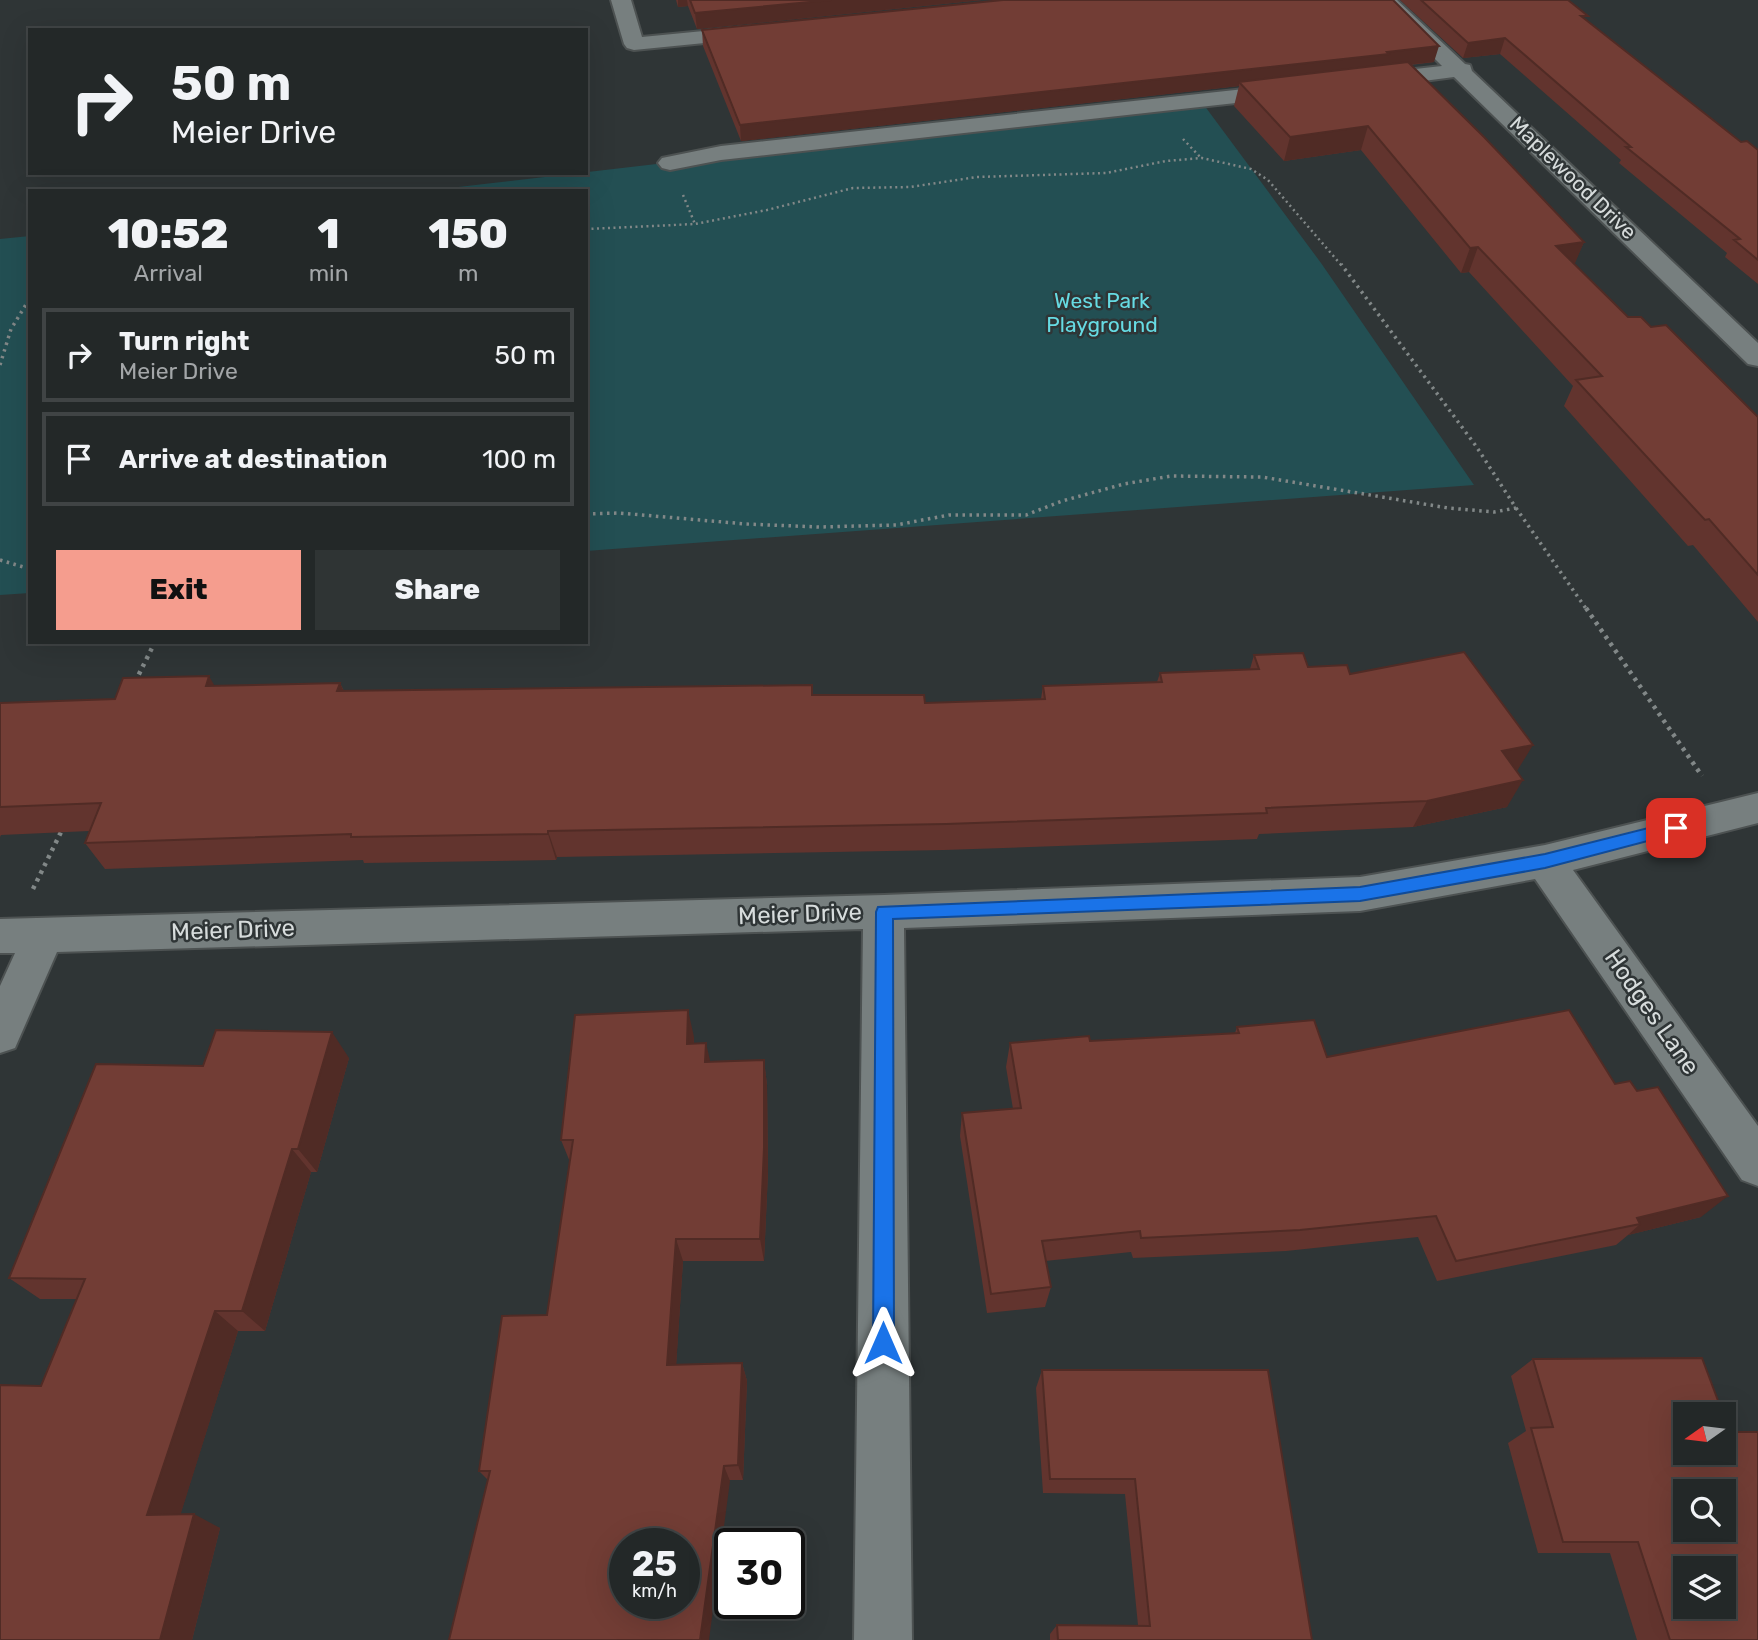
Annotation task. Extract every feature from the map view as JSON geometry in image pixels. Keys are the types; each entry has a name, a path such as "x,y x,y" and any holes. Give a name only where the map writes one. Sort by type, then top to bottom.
{"street":[{"path":"621,0 634,44 769,30"},
{"name":"Maplewood Drive","path":"1386,0 1462,70 1758,358"},
{"path":"1354,83 1462,70"},
{"path":"670,163 721,153 1313,88"},
{"name":"Meier Drive","path":"18,936 884,912 1360,894 1545,861 1743,811"},
{"name":"Hodges Lane","path":"1545,861 1758,1164"},
{"path":"883,1640 884,912"},
{"path":"0,1034 18,936"}],"path":[{"path":"588,229 695,224 766,210 853,188 910,187 976,177 1106,173 1166,161 1202,158 1251,169 1268,180 1340,263 1476,446 1516,508 1743,811"},
{"path":"0,365 6,338 19,311 28,300"},
{"path":"588,514 619,513 746,524 819,527 896,525 949,515 1026,515 1062,501 1124,484 1171,476 1262,477 1448,508 1494,512 1516,508"},
{"path":"0,560 28,568"},
{"path":"131,691 154,644"},
{"path":"18,936 65,826"}],"green space":[{"name":"West Park Playground","path":"1201,101 1321,263 1474,485 588,551 588,189 441,189 562,175 588,175 588,172"},
{"path":"28,236 28,593 0,595 0,239"}],"building":[{"path":"690,0 831,0 695,13"},
{"path":"1003,0 1393,0 1439,46 1387,52 1389,54 740,125 702,30"},
{"path":"1421,0 1568,0 1588,16 1581,16 1741,142 1747,141 1758,150 1758,260 1734,240 1740,239 1626,147 1631,147 1505,38 1468,43"},
{"path":"1408,62 1584,242 1556,246 1628,317 1641,317 1651,327 1666,325 1758,417 1758,575 1709,519 1705,520 1576,380 1602,376 1478,247 1470,248 1368,126 1290,137 1239,82"},
{"path":"1464,652 1533,745 1502,751 1523,780 1427,801 1266,808 1267,813 946,824 548,831 548,834 351,837 351,834 85,843 101,803 0,807 0,703 115,699 123,678 209,676 206,686 340,683 337,691 812,685 812,695 924,695 925,703 1045,699 1043,686 1162,682 1160,673 1259,669 1254,655 1303,653 1308,667 1347,665 1350,674"},
{"path":"688,1010 687,1044 706,1043 705,1062 764,1060 760,1239 676,1239 667,1365 742,1363 738,1465 724,1466 700,1640 449,1640 490,1471 479,1471 502,1316 547,1315 573,1140 561,1140 575,1015"},
{"path":"1569,1010 1615,1084 1630,1081 1637,1091 1658,1087 1728,1196 1637,1218 1640,1224 1456,1261 1436,1216 1300,1230 1141,1238 1140,1231 1042,1241 1051,1287 991,1294 962,1113 1021,1108 1010,1043 1089,1036 1090,1041 1239,1033 1237,1027 1314,1020 1327,1057"},
{"path":"216,1030 332,1032 298,1149 292,1149 242,1311 215,1311 147,1515 194,1514 160,1640 0,1640 0,1385 41,1386 85,1279 9,1278 96,1064 203,1066"},
{"path":"1702,1358 1718,1402 1673,1402 1673,1465 1736,1465 1736,1432 1758,1432 1758,1640 1670,1640 1638,1542 1563,1542 1531,1428 1553,1427 1533,1359"},
{"path":"1042,1370 1268,1370 1312,1640 1058,1640 1057,1625 1150,1626 1135,1479 1050,1479"}],"route":[{"path":"883,1343 884,912 1360,894 1545,861 1676,828"}]}
